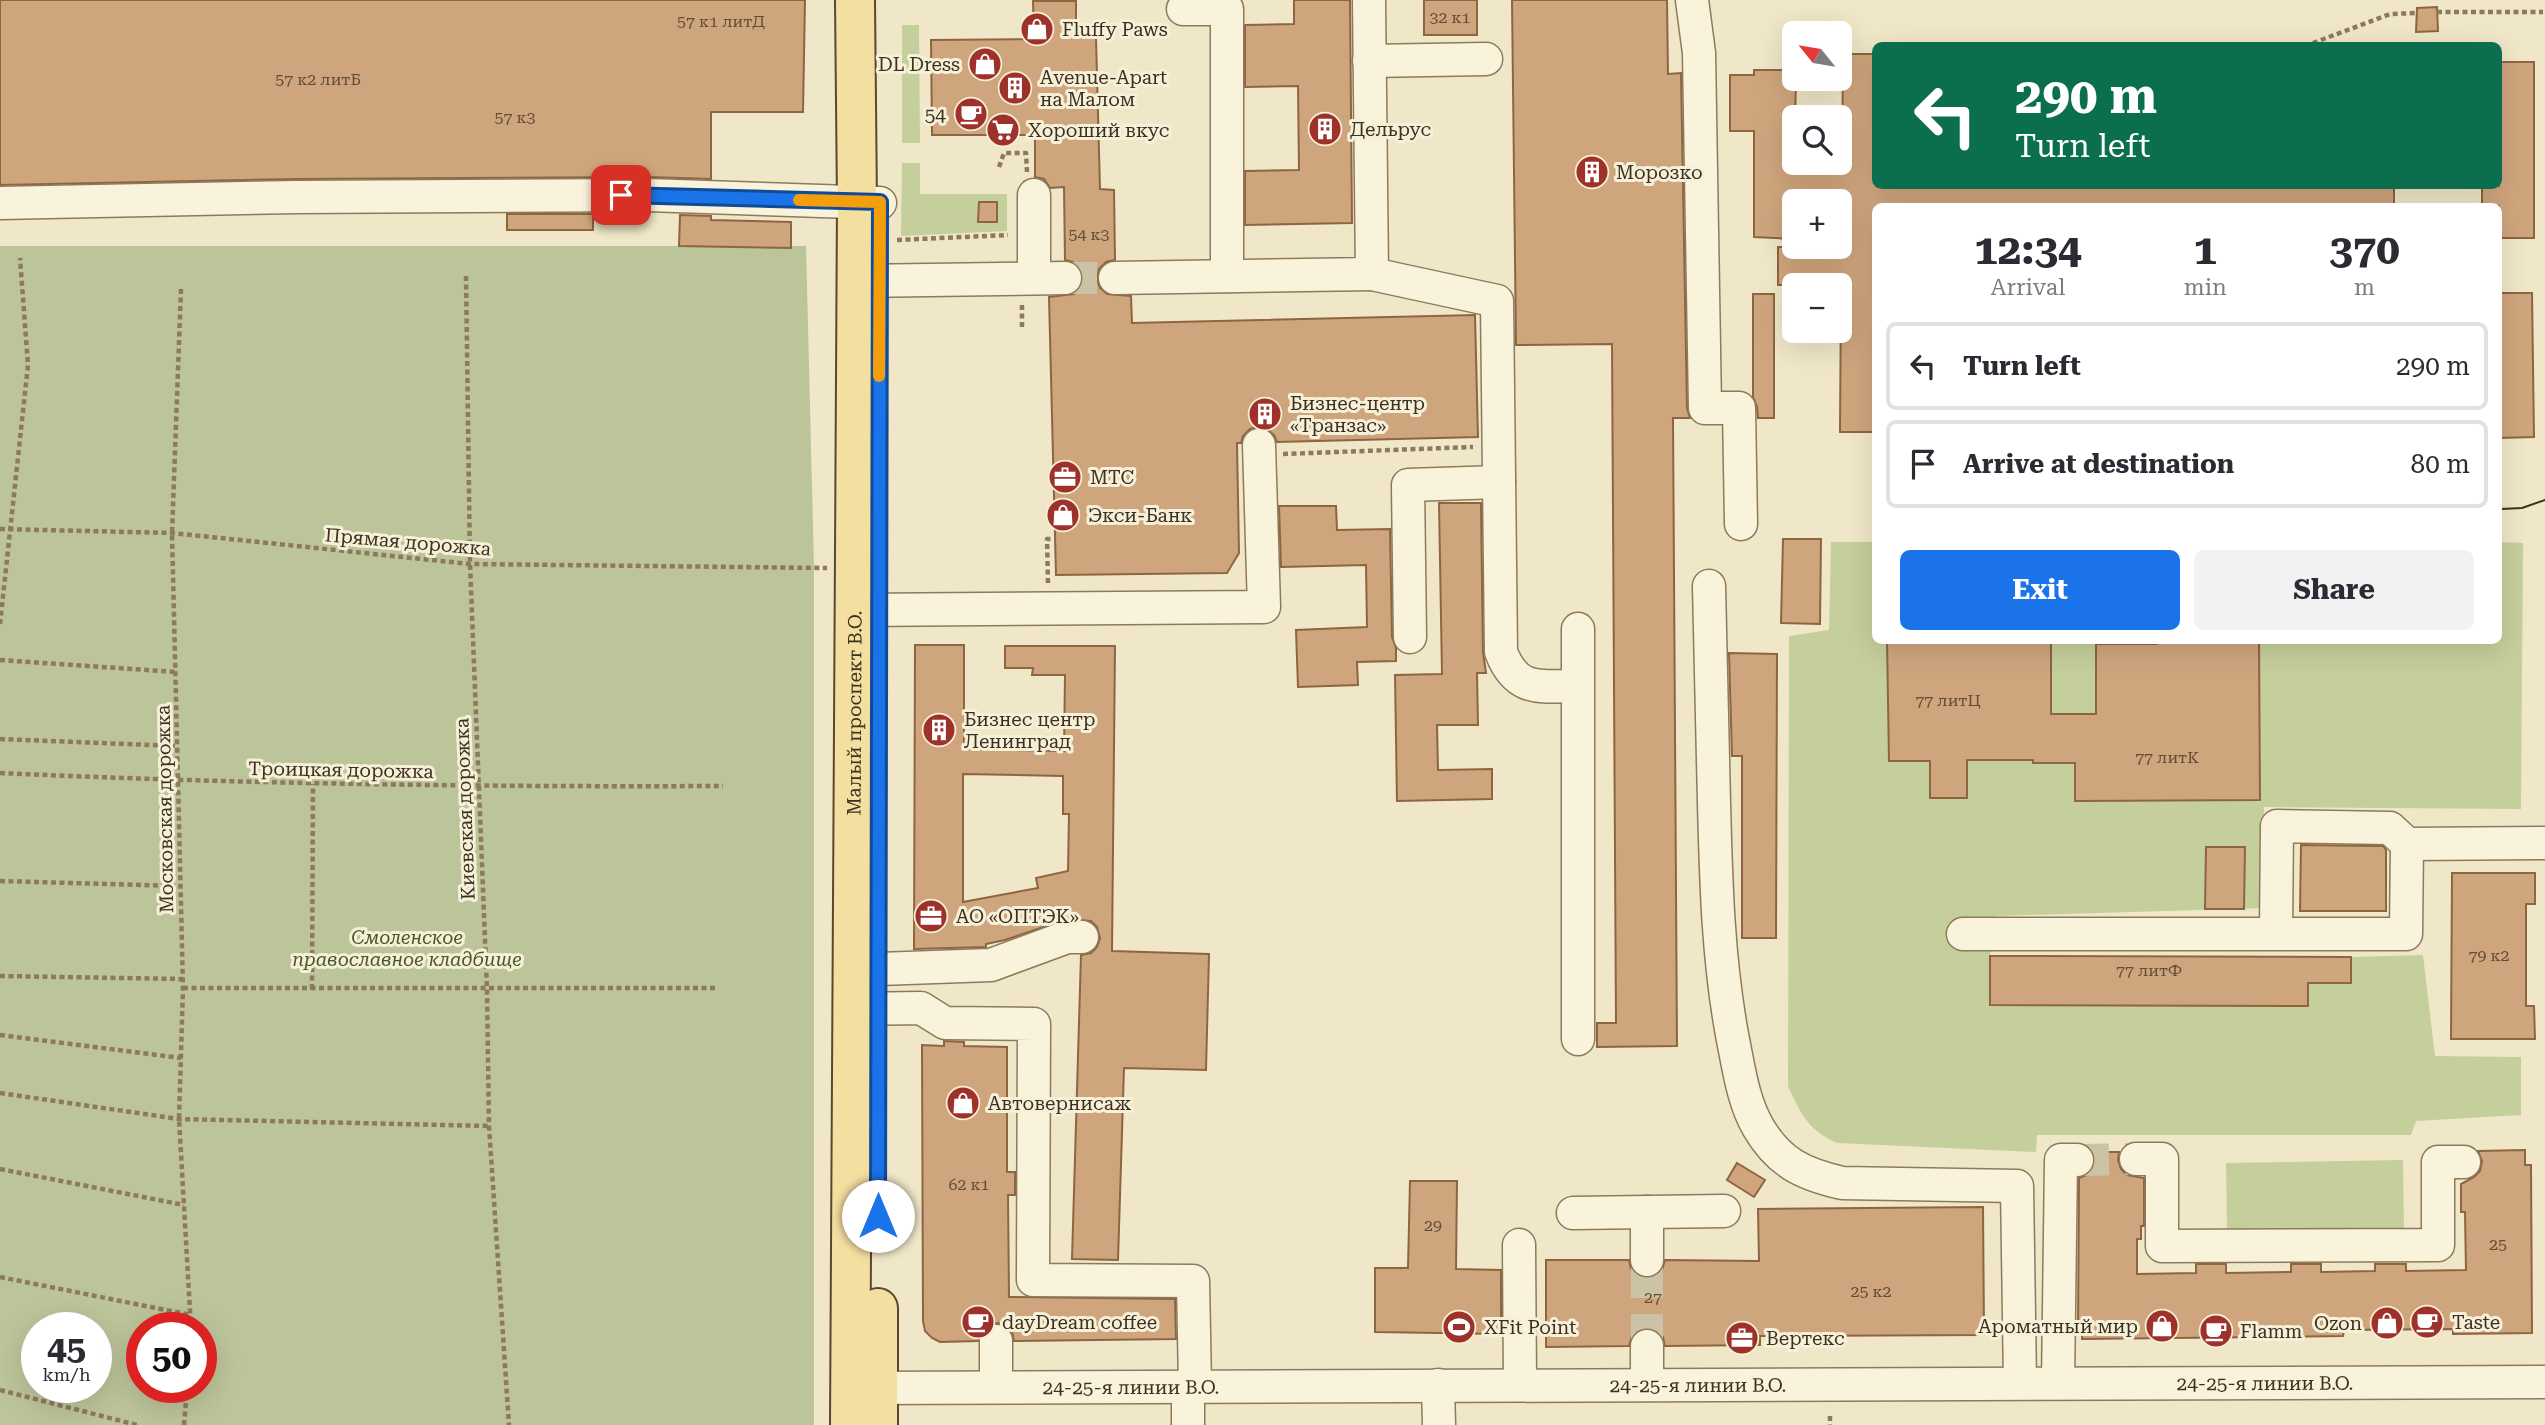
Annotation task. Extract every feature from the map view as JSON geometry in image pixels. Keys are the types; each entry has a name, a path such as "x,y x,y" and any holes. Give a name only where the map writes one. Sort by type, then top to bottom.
{"main road":[{"name":"Малый проспект В.О.","path":"855,0 869,203"},
{"name":"Малый проспект В.О.","path":"878,1425 860,1400 866,1009 869,203 880,0"},
{"name":"Малый проспект В.О.","path":"866,1009 879,969 867,610"}],"street":[{"path":"1369,0 1372,274"},
{"path":"1692,0 1699,53 1705,408 1740,408 1741,524"},
{"path":"1183,9 1227,9 1227,276"},
{"path":"1369,61 1486,59"},
{"path":"0,203 312,197 648,195 869,203"},
{"path":"868,281 1049,278 1034,234 1034,195"},
{"path":"1115,278 1372,274 1497,300 1502,652 1509,671 1524,682 1542,686 1577,686"},
{"path":"867,610 1264,607 1259,450"},
{"path":"1410,637 1408,485 1499,482"},
{"path":"1709,586 1717,920 1723,990 1743,1088 1756,1125 1773,1149 1794,1168 1818,1178 1842,1183 2017,1186 2020,1383"},
{"path":"1578,629 1578,1039"},
{"path":"2276,932 2277,826 2390,828 2407,844 2545,843"},
{"path":"1963,934 2406,934 2407,844"},
{"path":"879,969 991,965 1042,957 1067,937 1082,937"},
{"path":"866,1009 921,1008 945,1023 1034,1024 1033,1280 1193,1281 1188,1425"},
{"path":"2136,1159 2162,1159 2162,1246 2438,1245 2438,1162 2464,1162"},
{"path":"2058,1383 2061,1160 2077,1160"},
{"path":"1573,1213 1724,1211"},
{"path":"1647,1212 1647,1260"},
{"path":"1519,1245 1520,1385"},
{"path":"996,1341 996,1387"},
{"path":"1647,1346 1647,1385"},
{"name":"24-25-я линии В.О.","path":"860,1400 996,1387 2545,1382"},
{"path":"1438,1385 1439,1425"}],"path":[{"path":"2437,12 2543,12"},
{"path":"2316,42 2390,14 2416,13"},
{"path":"999,167 1004,153 1026,153 1027,184 1034,195"},
{"path":"897,240 1034,234"},
{"path":"0,624 28,365 20,258"},
{"name":"Киевская дорожка","path":"466,276 470,564 487,990 489,1126 509,1425"},
{"name":"Московская дорожка","path":"181,289 172,533 176,781 183,979 179,1119 191,1312"},
{"path":"1259,450 1479,447"},
{"name":"Прямая дорожка","path":"0,529 172,533 470,564 828,568"},
{"path":"1048,585 1047,539 1055,539"},
{"path":"0,660 176,672"},
{"path":"0,739 176,746"},
{"name":"Троицкая дорожка","path":"0,773 176,781 477,787 723,786"},
{"path":"312,989 313,784"},
{"path":"0,881 180,886"},
{"path":"0,976 183,979"},
{"path":"183,988 717,988"},
{"path":"0,1035 181,1058"},
{"path":"0,1093 179,1119 489,1126"},
{"path":"0,1169 184,1205"},
{"path":"0,1277 176,1312"},
{"path":"0,1390 137,1425"},
{"path":"184,1425 186,1403"},
{"path":"1830,1416 1830,1425"}],"green space":[{"path":"902,25 919,25 920,143 902,143"},
{"path":"902,163 920,163 920,194 1007,194 1007,231 901,236"},
{"name":"Смоленское православное кладбище","path":"0,246 806,246 814,568 814,1425 0,1425"},
{"path":"1831,542 1872,542 1872,644 2502,644 2502,542 2523,543 2521,809 2264,807 2265,908 1996,916 1990,956 1991,1005 2308,1006 2308,983 2350,983 2351,957 2423,955 2435,1056 2521,1057 2521,1115 2416,1121 2411,1135 2037,1135 2036,1152 1837,1143 1819,1133 1802,1113 1788,1086 1789,636 1829,630"},
{"path":"2403,1160 2404,1229 2227,1231 2226,1163"}],"building":[{"path":"0,0 805,0 803,112 711,112 711,179 297,179 0,185"},
{"name":"Дельрус","path":"1294,0 1350,0 1352,223 1245,225 1245,171 1299,170 1298,86 1245,87 1245,25 1294,24"},
{"path":"1424,0 1477,0 1477,35 1424,35"},
{"path":"1512,0 1667,0 1668,74 1681,73 1687,408 1690,418 1673,418 1677,1046 1597,1047 1597,1023 1616,1023 1612,344 1516,345"},
{"name":"Бизнес-центр «Транзас»","path":"1033,1 1076,1 1076,38 1096,38 1100,189 1114,190 1115,260 1106,262 1099,269 1097,279 1100,288 1107,294 1131,296 1132,323 1475,315 1478,437 1277,442 1267,429 1250,429 1243,436 1241,443 1237,443 1239,553 1227,573 1056,575 1049,297 1074,294 1081,288 1083,278 1080,268 1065,260 1064,187 1050,188 1044,179 1035,177 1035,135 932,135 931,40 1034,39"},
{"path":"2437,7 2438,31 2416,32 2417,8"},
{"path":"1852,54 1872,54 1872,189 2394,189 2394,203 1872,203 1872,432 1840,432 1841,343 1852,343 1852,273 1782,273 1782,285 1778,285 1778,247 1782,247 1782,259 1852,259 1852,189 1782,189 1782,238 1754,237 1754,131 1730,131 1730,75 1754,75 1754,70 1782,70 1782,91 1796,91 1795,105 1782,105 1782,175 1852,175 1852,105 1843,105 1843,91 1852,91"},
{"path":"2502,62 2534,62 2534,238 2502,238 2502,203 2482,203 2482,189 2502,189"},
{"path":"979,202 997,202 997,222 978,222"},
{"path":"507,214 593,214 593,230 507,230"},
{"path":"680,215 711,216 711,220 791,222 791,248 679,246"},
{"path":"2502,293 2532,293 2534,437 2502,438"},
{"path":"1753,294 1774,294 1774,418 1758,418 1753,397"},
{"path":"1439,503 1481,503 1483,652 1486,673 1477,673 1478,725 1437,725 1438,770 1492,769 1492,799 1397,801 1395,675 1442,674"},
{"path":"1279,506 1336,506 1337,530 1390,529 1392,637 1396,648 1396,661 1357,662 1358,685 1298,687 1296,630 1367,627 1366,565 1281,567"},
{"path":"1783,539 1821,539 1820,624 1781,623"},
{"path":"1887,644 2051,644 2051,714 2096,714 2096,644 2259,644 2260,800 2075,801 2075,763 2033,763 2033,760 1967,760 1967,798 1930,798 1930,761 1889,761"},
{"path":"915,645 964,645 964,749 1064,751 1065,675 1032,675 1033,668 1005,668 1005,646 1115,646 1112,951 1209,954 1206,1070 1124,1068 1118,1260 1072,1259 1081,955 1091,953 1097,947 1100,938 1097,927 1091,921 1067,919 986,944 986,947 914,949","holes":["963,774 1063,776 1063,814 1069,814 1068,871 1036,878 1038,888 963,902"]},
{"path":"1729,653 1777,654 1776,938 1742,938 1742,756 1732,756"},
{"path":"2301,845 2383,846 2386,850 2386,911 2300,911"},
{"path":"2206,847 2245,847 2244,909 2205,909"},
{"path":"2452,873 2535,873 2535,904 2526,904 2526,1006 2534,1006 2535,1039 2451,1039"},
{"path":"1990,956 2351,957 2351,983 2308,983 2308,1006 1990,1005"},
{"path":"944,1041 964,1042 964,1046 1007,1047 1007,1172 1015,1172 1015,1195 1008,1195 1009,1297 1175,1299 1176,1339 1014,1341 1012,1331 997,1323 986,1326 980,1332 978,1341 940,1342 925,1331 922,1045 944,1046"},
{"path":"2525,1150 2525,1165 2531,1165 2532,1333 2453,1334 2453,1329 2344,1330 2343,1336 2082,1339 2082,1333 2078,1333 2079,1178 2093,1169 2093,1152 2119,1152 2121,1169 2127,1175 2144,1178 2144,1226 2141,1226 2141,1239 2137,1239 2137,1274 2196,1273 2196,1264 2226,1264 2226,1273 2291,1272 2291,1264 2321,1264 2321,1272 2375,1271 2375,1264 2406,1264 2406,1271 2466,1270 2465,1212 2461,1212 2461,1184 2480,1171 2482,1161 2478,1151"},
{"path":"1737,1163 1765,1180 1754,1197 1727,1180"},
{"path":"1410,1181 1457,1181 1456,1269 1501,1270 1501,1334 1375,1332 1375,1268 1408,1268"},
{"path":"1983,1207 1984,1335 1760,1336 1760,1345 1665,1346 1663,1337 1657,1331 1646,1328 1638,1330 1632,1336 1629,1346 1546,1347 1546,1260 1629,1260 1631,1269 1637,1275 1648,1278 1656,1276 1662,1270 1665,1260 1759,1261 1758,1209"}],"tunnel":[{"path":"1065,278 1115,278"},
{"path":"2077,1160 2136,1159"},
{"path":"1647,1260 1647,1346"}],"tram line":[{"path":"2502,509 2522,508 2545,500"}],"slow traffic":[{"path":"799,200 880,202 879,376"}],"place":[{"name":"Fluffy Paws","path":"1037,29"},
{"name":"DL Dress","path":"985,64"},
{"name":"Аvenue-Apart на Малом","path":"1015,88"},
{"name":"54","path":"971,114"},
{"name":"Дельрус","path":"1325,129"},
{"name":"Хороший вкус","path":"1003,130"},
{"name":"Морозко","path":"1592,172"},
{"name":"Бизнес-центр «Транзас»","path":"1265,414"},
{"name":"МТС","path":"1065,477"},
{"name":"Экси-Банк","path":"1063,515"},
{"name":"Бизнес центр Ленинград","path":"939,730"},
{"name":"АО «ОПТЭК»","path":"931,916"},
{"name":"Автовернисаж","path":"963,1103"},
{"name":"dayDream coffee","path":"978,1322"},
{"name":"Taste","path":"2427,1322"},
{"name":"Ozon","path":"2387,1323"},
{"name":"Ароматный мир","path":"2162,1326"},
{"name":"XFit Point","path":"1459,1327"},
{"name":"Flamm","path":"2216,1331"},
{"name":"Вертекс","path":"1742,1338"}],"route":[{"path":"621,195 880,202 878,1216"}]}
